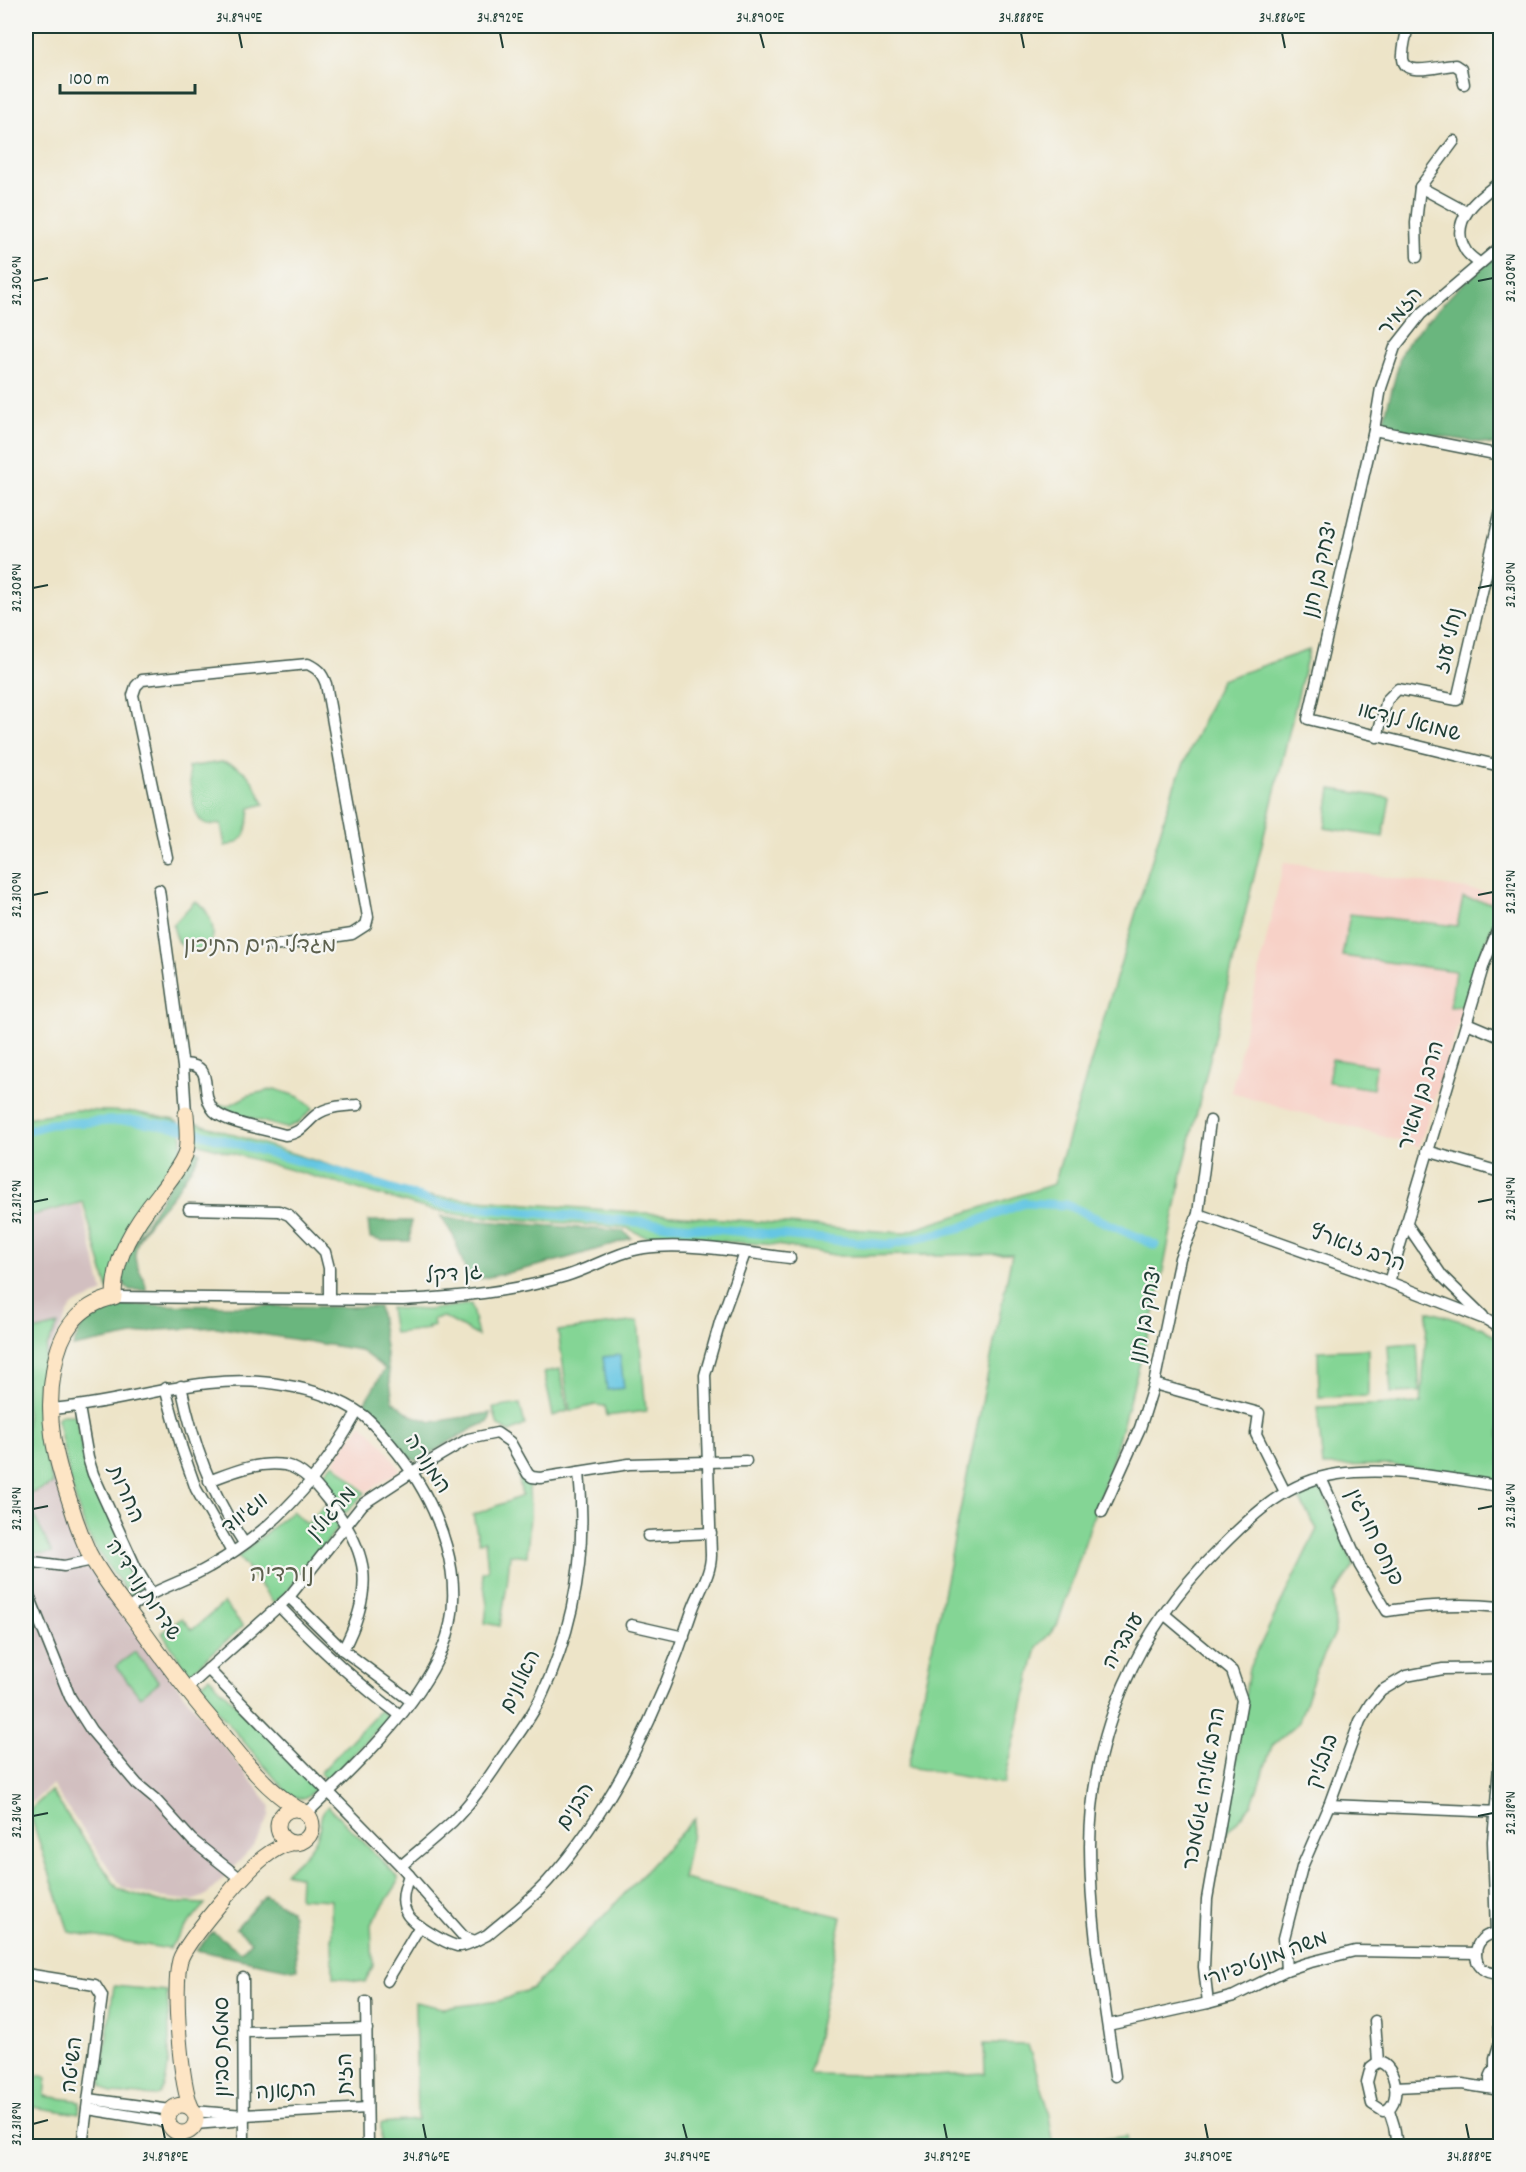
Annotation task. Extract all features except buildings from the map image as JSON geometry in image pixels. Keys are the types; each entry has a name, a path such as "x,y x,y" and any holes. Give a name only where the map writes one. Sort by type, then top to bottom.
{"street":[{"path":"1408,26 1403,60 1406,67 1409,70 1416,70 1455,65 1461,69 1464,84"},
{"path":"1417,256 1416,223 1420,187 1455,141"},
{"path":"1480,264 1466,250 1462,222 1466,212 1480,196 1500,182"},
{"path":"1420,187 1466,212"},
{"name":"הזמיר","path":"1374,429 1381,388 1395,347 1421,314 1500,247"},
{"path":"1374,429 1500,455"},
{"name":"יצחק בן חנן","path":"1308,719 1374,429"},
{"name":"נחלי עוז","path":"1377,737 1387,700 1398,689 1457,700 1500,514"},
{"path":"167,857 133,695 136,686 142,680 308,664 316,668 322,673 326,684 368,917 366,925 351,934 273,946"},
{"name":"שמואל לנדאו","path":"1308,719 1500,766"},
{"path":"114,1297 117,1268 131,1233 140,1217 177,1171 187,1146 183,1064 159,890"},
{"name":"הרב בן מאיר","path":"1389,1282 1484,964 1500,924"},
{"path":"1467,1023 1500,1037"},
{"path":"183,1064 198,1065 202,1069 207,1097 218,1115 285,1135 293,1134 317,1114 358,1104"},
{"name":"יצחק בן חנן","path":"1102,1512 1140,1428 1154,1384 1180,1258 1198,1214 1210,1121"},
{"path":"1427,1151 1500,1172"},
{"path":"189,1209 279,1211 289,1215 325,1252 329,1268 329,1299"},
{"name":"הרב זוארץ","path":"1198,1214 1389,1282 1487,1320 1500,1328"},
{"path":"1406,1224 1442,1276 1487,1320"},
{"name":"גן דקל","path":"114,1297 403,1300 498,1292 566,1276 642,1249 668,1246 790,1258"},
{"name":"הבנים","path":"475,1941 486,1935 547,1882 588,1828 637,1746 684,1637 693,1607 711,1565 705,1375 720,1322 745,1253"},
{"name":"שדרות נורדיה","path":"114,1297 83,1310 68,1328 55,1362 49,1409 52,1439 63,1482 84,1542 93,1560 186,1689 267,1786 279,1804 279,1821"},
{"name":"המנורה","path":"49,1409 79,1407 181,1386 242,1381 284,1385 322,1396 360,1414 380,1432 412,1472 429,1499 443,1534 450,1567 453,1604 443,1648 433,1668 400,1715 329,1792 302,1811"},
{"path":"1154,1384 1259,1413 1256,1434 1285,1492"},
{"path":"181,1386 190,1427 209,1481 244,1543"},
{"path":"165,1388 198,1495 232,1552"},
{"name":"החרות","path":"79,1407 93,1474 136,1568 151,1593"},
{"path":"351,1433 360,1414"},
{"name":"ווג'ווד","path":"127,1610 151,1593 189,1577 232,1552 282,1512 312,1481 360,1414"},
{"path":"412,1472 468,1439 489,1433 497,1433 510,1442 532,1477 558,1477 629,1464 746,1461"},
{"path":"209,1481 246,1468 270,1464 286,1466 302,1472 312,1481 346,1524 356,1542 365,1576 361,1610 354,1630 343,1650"},
{"name":"מרגולין","path":"186,1689 289,1597 363,1504 412,1472"},
{"name":"האלונים","path":"401,1866 453,1821 477,1794 542,1695 559,1652 577,1588 583,1525 579,1472"},
{"name":"עובדיה","path":"1115,2076 1091,1893 1090,1844 1098,1761 1124,1682 1142,1647 1202,1565 1258,1511 1285,1492 1321,1478 1348,1473 1395,1473 1500,1486"},
{"name":"פנחס חורגין","path":"1321,1478 1360,1566 1387,1611 1429,1605 1472,1604 1500,1607"},
{"path":"648,1536 711,1533"},
{"path":"26,1561 64,1566 93,1560"},
{"path":"26,1588 70,1697 91,1730 137,1784 155,1799 192,1840 242,1880"},
{"path":"289,1597 343,1650 411,1701"},
{"path":"279,1606 326,1656 400,1715"},
{"name":"הרב אליהו גוטמכר","path":"1164,1614 1232,1671 1242,1700 1207,1899 1204,1967 1208,2003"},
{"path":"630,1625 684,1637"},
{"name":"בובליק","path":"1286,1970 1284,1938 1302,1867 1329,1805 1360,1721 1370,1704 1381,1691 1406,1676 1424,1671 1500,1668"},
{"path":"208,1669 401,1866 464,1937 475,1941"},
{"path":"1497,2091 1490,2083 1495,2071 1495,2058 1500,2042 1499,1973 1485,1971 1480,1966 1476,1953 1480,1941 1490,1934 1498,1934 1493,1841 1498,1811 1500,1754"},
{"name":"שדרות נורדיה","path":"267,1786 302,1811"},
{"path":"1329,1805 1498,1811"},
{"path":"187,2146 193,2118 185,2093 180,2053 178,1976 181,1958 192,1938 254,1866 273,1850 304,1841 311,1833 312,1822 302,1811 288,1811 279,1821 254,1866"},
{"path":"279,1821 280,1835 291,1843"},
{"path":"409,1875 404,1888 406,1914 420,1926 446,1942 459,1946 475,1941"},
{"path":"387,1981 420,1926"},
{"name":"משה מונטיפיורי","path":"1108,2025 1234,1996 1286,1970 1355,1951 1476,1953"},
{"name":"השיטה","path":"26,1975 95,1985 99,1990 102,2002 82,2146"},
{"name":"סמטת סביון","path":"243,1978 244,2146"},
{"name":"הזית","path":"366,2002 368,2146"},
{"path":"1375,2021 1378,2062"},
{"path":"244,2032 367,2029"},
{"path":"177,2146 172,2118 180,2053"},
{"path":"1378,2062 1383,2062 1389,2067 1395,2087 1393,2105 1389,2110 1377,2109 1369,2096 1368,2075 1371,2067 1378,2062"},
{"path":"1462,2084 1495,2071"},
{"path":"1395,2087 1462,2084 1497,2091"},
{"path":"89,2104 156,2120 172,2118"},
{"path":"172,2118 180,2105 193,2118"},
{"name":"התאנה","path":"193,2118 234,2121 244,2115 367,2108"},
{"path":"1389,2110 1397,2146"},
{"path":"172,2118 186,2132 193,2118"}],"shaded area":[{"path":"1284,862 1500,894 1419,1147 1231,1092"},
{"path":"81,1204 103,1292 72,1306 50,1349 43,1393 43,1435 73,1532 124,1617 270,1805 269,1816 253,1847 207,1895 193,1901 157,1897 122,1887 52,1785 26,1808 26,1218"},
{"path":"362,1424 384,1446 400,1470 367,1492 335,1461"}],"green space":[{"path":"1500,253 1500,446 1382,427 1402,351 1418,330 1457,289"},
{"path":"1309,650 1182,1174 1157,1302 1114,1455 1057,1626 1037,1647 1004,1784 908,1767 1012,1254 840,1256 777,1245 644,1236 627,1228 461,1215 428,1209 196,1143 194,1122 426,1196 903,1233 1054,1184 1174,786 1221,680"},
{"path":"222,762 238,767 249,777 264,804 250,808 247,828 242,838 225,846 221,824 213,825 202,822 196,812 188,767"},
{"path":"1331,789 1390,798 1383,837 1325,828"},
{"path":"1463,898 1500,904 1462,1006 1450,1007 1455,971 1342,956 1350,914 1457,926"},
{"path":"195,901 203,908 212,923 212,940 207,948 183,947 175,933 173,925"},
{"path":"1332,1059 1376,1066 1373,1089 1328,1082"},
{"path":"275,1089 299,1097 313,1108 298,1123 286,1128 221,1110 218,1104 228,1106 249,1095"},
{"path":"74,1110 134,1112 174,1120 179,1123 182,1137 181,1149 108,1289 83,1202 26,1217 26,1118"},
{"path":"191,1149 200,1152 198,1157 175,1192 144,1230 136,1246 135,1260 145,1281 146,1290 130,1290 121,1278 122,1263"},
{"path":"441,1216 453,1219 623,1231 631,1238 551,1262 469,1281 454,1237"},
{"path":"368,1221 411,1221 410,1241 382,1241 370,1238"},
{"path":"471,1304 478,1336 444,1317 433,1319 434,1326 428,1326 429,1329 394,1333 390,1308 427,1310"},
{"path":"121,1305 379,1307 393,1401 411,1415 432,1422 491,1413 489,1422 416,1461 394,1442 363,1405 385,1369 360,1350 216,1327 158,1330 73,1347 81,1328 89,1317"},
{"path":"1428,1311 1483,1328 1500,1340 1500,1481 1392,1465 1323,1466 1317,1407 1421,1403"},
{"path":"638,1321 646,1411 607,1416 605,1406 595,1405 570,1411 558,1331"},
{"path":"58,1325 47,1346 39,1388 39,1435 53,1484 26,1496 26,1333"},
{"path":"1417,1343 1420,1392 1391,1393 1388,1345"},
{"path":"1368,1349 1368,1396 1319,1397 1318,1351"},
{"path":"560,1369 568,1411 553,1416 544,1372"},
{"path":"520,1404 525,1425 510,1432 498,1426 493,1408"},
{"path":"61,1415 76,1415 84,1461 145,1589 131,1597 98,1552 83,1522 57,1419"},
{"path":"334,1463 365,1493 346,1513 342,1512 320,1482 320,1478"},
{"path":"518,1473 529,1483 530,1515 527,1556 510,1554 500,1626 485,1623 487,1605 482,1572 488,1570 485,1541 479,1542 473,1515 522,1496"},
{"path":"1320,1484 1354,1566 1334,1595 1335,1633 1315,1673 1299,1722 1272,1746 1252,1804 1225,1835 1249,1668 1317,1529 1298,1497"},
{"path":"26,1499 52,1553 26,1551"},
{"path":"323,1507 339,1526 301,1576 274,1603 238,1556 292,1511 307,1524"},
{"path":"224,1603 243,1626 189,1674 162,1633 182,1618 192,1630"},
{"path":"135,1652 159,1682 140,1697 116,1666"},
{"path":"209,1677 318,1787 308,1796 301,1798 289,1795 198,1688"},
{"path":"380,1710 388,1718 328,1781 320,1773"},
{"path":"51,1791 118,1889 159,1902 205,1904 169,1949 69,1932 29,1811"},
{"path":"328,1806 398,1877 398,1883 371,1924 373,1966 365,1982 333,1977 331,1900 299,1898 300,1877 285,1872 303,1856 314,1842 321,1816"},
{"path":"695,1818 683,1879 842,1917 809,2074 933,2076 985,2073 984,2044 1028,2045 1047,2104 1054,2146 381,2146 381,2123 417,2120 415,2002 443,2008 499,2001 533,1988"},
{"path":"265,1895 290,1910 293,1916 297,1969 196,1950 213,1932 241,1952 251,1941 236,1928"},
{"path":"114,1986 167,1991 168,2063 163,2089 157,2096 111,2093 102,2086 101,2078"},
{"path":"26,2074 47,2077 45,2096 80,2101 79,2114 26,2106"},
{"path":"1127,2136 1128,2146 1069,2146 1068,2144"}],"water":[{"path":"620,1355 624,1388 607,1390 603,1357"}],"waterway":[{"path":"26,1131 50,1124 130,1120 177,1127 341,1173 440,1204 889,1245 958,1229 1024,1203 1067,1205 1155,1245"}],"district":[{"name":"מגדלי הים התיכון","path":"260,947"},
{"name":"נורדיה","path":"282,1576"}]}
